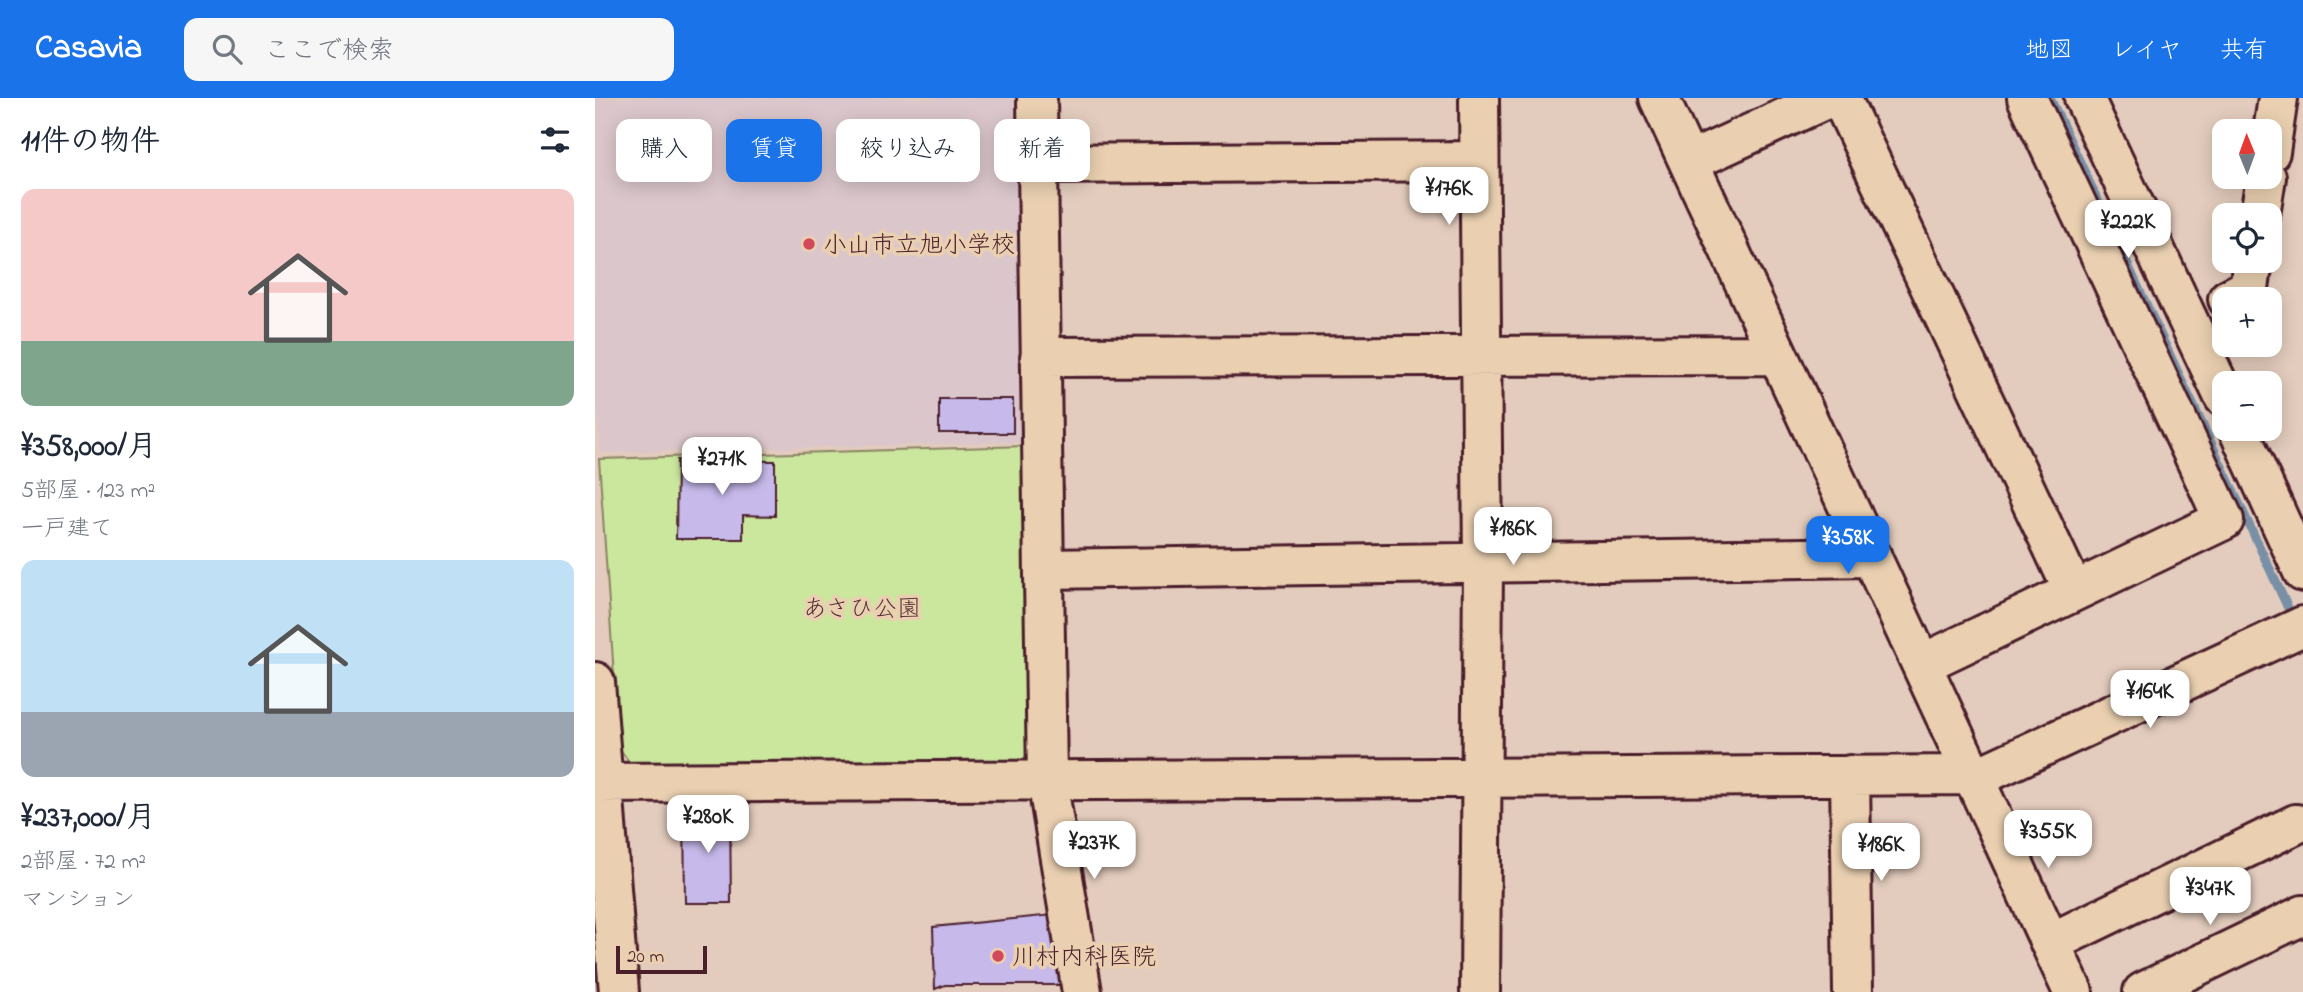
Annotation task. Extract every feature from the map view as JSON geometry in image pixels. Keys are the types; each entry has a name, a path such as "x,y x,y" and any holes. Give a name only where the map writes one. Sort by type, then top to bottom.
{"street":[{"path":"1037,98 1037,119"},
{"path":"1479,98 1483,564 1480,992"},
{"path":"1659,98 2073,992"},
{"path":"1689,162 1828,98"},
{"path":"1841,98 2073,590"},
{"path":"1921,664 2224,520 2027,98"},
{"path":"2084,98 2212,371"},
{"path":"2275,119 2278,98"},
{"path":"1090,164 1478,160"},
{"path":"1037,182 1048,780 1082,992"},
{"path":"2189,319 2212,307"},
{"path":"1040,357 1777,355"},
{"path":"2243,441 2303,572"},
{"path":"1045,569 1872,556"},
{"path":"599,783 1850,775 1972,777 2303,626"},
{"path":"595,682 599,783 619,992"},
{"path":"1850,775 1853,992"},
{"path":"2050,943 2296,824"},
{"path":"2143,992 2303,915"}],"shaded area":[{"name":"小山市立旭小学校","path":"595,98 1022,98 1022,119 994,119 994,182 1022,182 1024,442 601,453 595,391"}],"green space":[{"name":"あさひ公園","path":"1028,446 1033,749 1018,765 633,767 619,748 599,459"}],"building":[{"path":"939,399 1013,399 1013,433 939,433"},
{"path":"677,460 775,461 775,516 743,515 743,539 676,539"},
{"path":"730,807 731,903 685,903 684,808"},
{"name":"川村内科医院","path":"1053,915 1070,985 945,985 935,989 933,927"}],"waterway":[{"path":"2050,98 2288,608"}],"place":[{"name":"小山市立旭小学校","path":"809,244"},
{"name":"川村内科医院","path":"998,956"}]}
